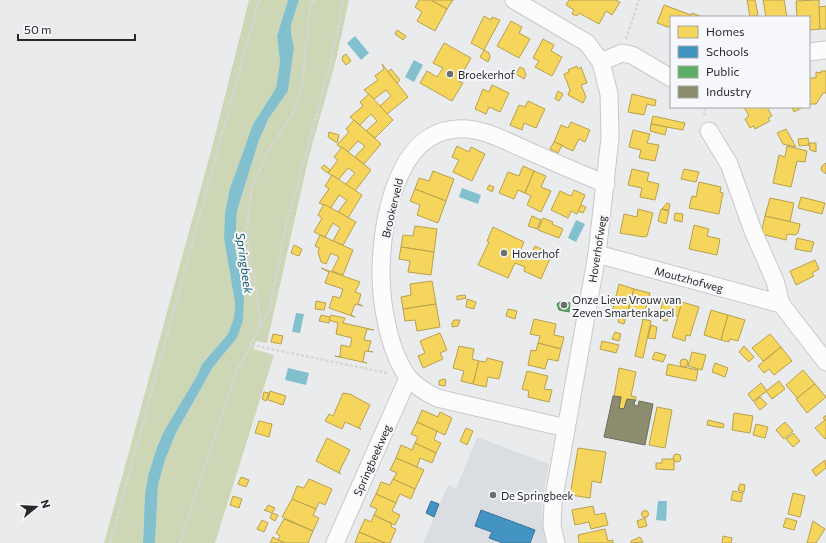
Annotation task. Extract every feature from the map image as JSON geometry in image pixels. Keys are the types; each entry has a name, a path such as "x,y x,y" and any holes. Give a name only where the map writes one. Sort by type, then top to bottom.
{"street":[{"name":"Hoverhofweg","path":"514,0 587,43 601,62 609,94 610,138 597,254 553,503 552,526 556,543"},
{"path":"810,52 826,50"},
{"path":"601,62 622,53 632,55 670,77"},
{"name":"Brookerveld","path":"566,428 438,398 421,390 408,378 396,353 386,319 381,274 384,228 398,175 416,148 437,134 456,129 479,130 606,184"},
{"path":"709,131 729,164 753,231 775,281 781,304 826,362"},
{"name":"Moutzhofweg","path":"597,254 781,304"},
{"name":"Springbeekweg","path":"335,543 408,378"}],"path":[{"path":"110,543 259,0"},
{"path":"260,328 257,292 249,256 247,227 251,192 264,158 293,113 302,86 310,7 315,0"},
{"path":"180,543 236,373 244,355 252,345 269,310 286,226 332,58 343,0"},
{"path":"622,53 639,0"},
{"path":"252,345 408,378"}],"shaded area":[{"name":"De Springbeek","path":"477,437 549,464 542,501 543,528 546,543 423,543 448,485 456,489"}],"green space":[{"path":"249,0 288,0 277,36 280,62 276,88 253,124 230,188 225,212 224,239 235,303 234,318 228,334 202,364 198,374 164,431 157,447 148,476 145,494 143,543 104,543 214,140"},
{"path":"299,0 349,0 336,60 309,156 267,343 256,341 253,349 274,355 215,543 155,543 158,485 165,460 176,433 213,367 237,338 238,269 235,247 237,211 259,140 269,118 288,91 294,48 291,25"}],"water":[{"path":"288,0 299,0 291,25 294,48 288,91 269,118 259,140 237,211 235,247 244,297 243,320 237,338 213,367 176,433 165,460 158,485 155,543 143,543 145,494 148,476 157,447 164,431 198,374 202,364 228,334 234,318 235,303 224,239 225,212 230,188 253,124 276,88 280,62 277,36"},
{"path":"355,36 369,53 361,60 347,43"},
{"path":"414,60 423,65 414,82 405,77"},
{"path":"462,188 481,195 478,204 459,197"},
{"path":"576,220 585,224 576,242 568,238"},
{"path":"296,313 304,314 300,333 292,332"},
{"path":"288,368 309,373 306,385 285,380"},
{"path":"658,501 667,501 666,521 656,520"}],"building: Homes":[{"path":"419,0 431,0 447,9 435,31 417,21 422,12 415,7"},
{"path":"431,0 453,0 447,9"},
{"path":"569,0 615,0 620,2 612,15 606,11 599,24 579,13 577,16 572,14 574,10 566,5"},
{"path":"747,0 755,0 758,15 750,16"},
{"path":"763,0 784,0 787,16 766,16"},
{"path":"819,0 820,29 810,30 810,16 797,16 796,1"},
{"path":"664,5 691,15 692,13 700,16 670,16 670,27 657,23"},
{"path":"826,6 826,29 820,29 819,7"},
{"path":"484,16 491,20 492,17 500,20 484,50 471,43"},
{"path":"511,21 522,27 519,33 530,39 519,58 497,46"},
{"path":"397,30 406,36 403,40 395,34"},
{"path":"543,39 554,45 551,51 562,57 552,76 535,67 539,61 533,58"},
{"name":"Broekerhof","path":"444,43 471,58 458,81 463,83 452,101 420,83 427,71 437,77 443,68 433,63"},
{"path":"484,50 489,53 490,57 488,62 480,57"},
{"path":"346,54 351,61 346,65 342,60 343,56"},
{"path":"382,64 408,97 387,114 380,106 391,96 386,90 374,99 364,90 378,80 375,76 384,69"},
{"path":"577,66 578,69 581,67 587,83 581,85 586,97 583,103 568,95 570,90 564,74 569,72 568,70"},
{"path":"520,67 524,69 526,75 524,79 516,74"},
{"path":"391,69 400,80 397,83 388,72"},
{"path":"821,71 826,71 826,93 823,93 816,104 810,104 810,78 816,78 816,72 821,73"},
{"path":"492,85 509,93 500,112 489,107 486,114 475,109 483,89 489,92"},
{"path":"558,91 563,94 559,101 555,99"},
{"path":"369,94 393,120 375,138 366,131 377,121 371,114 360,125 350,117 363,106 360,102"},
{"path":"632,94 656,100 655,106 647,104 644,115 628,112"},
{"path":"528,101 545,109 536,128 524,123 522,130 510,125 519,105 525,107"},
{"path":"745,108 768,108 772,116 768,118 770,121 755,129 754,126 750,128 745,119 749,116"},
{"path":"792,108 801,108 794,112"},
{"path":"653,116 685,123 683,130 651,124"},
{"path":"354,120 381,144 364,164 355,157 365,146 358,141 348,152 337,145 349,132 346,129"},
{"path":"571,122 590,130 585,142 579,139 573,151 554,142 561,125 568,128"},
{"path":"651,124 667,127 665,135 650,131"},
{"path":"786,129 796,147 783,144 777,133"},
{"path":"633,130 650,134 647,143 659,145 655,161 639,158 641,150 629,147"},
{"path":"329,132 339,135 337,143 328,137"},
{"path":"808,138 809,145 799,146 798,139"},
{"path":"554,142 562,145 558,153 550,149"},
{"path":"809,143 816,143 816,152 810,150"},
{"path":"457,146 469,152 471,147 485,154 472,181 453,172 459,160 452,157"},
{"path":"787,146 807,151 805,162 797,161 791,187 773,183 779,155 785,157"},
{"path":"342,147 371,170 355,191 345,185 355,173 348,168 338,180 328,173 338,160 334,157"},
{"path":"826,163 826,174 821,170 822,166"},
{"path":"324,165 330,170 328,173 321,168"},
{"path":"523,166 534,171 525,193 518,190 514,199 499,193 508,172 519,176"},
{"path":"632,169 649,173 647,181 659,184 655,200 640,197 642,188 628,185"},
{"path":"684,169 699,172 696,182 681,179"},
{"path":"433,171 454,179 446,201 415,189 419,178 429,181"},
{"path":"534,171 546,176 541,187 551,191 541,212 527,205 531,196 525,193"},
{"path":"332,175 362,195 348,218 338,212 347,200 339,195 331,208 319,203 329,189 325,186"},
{"path":"699,182 721,187 720,192 723,193 719,214 689,208 692,196 696,197"},
{"path":"489,185 494,187 492,192 487,189"},
{"path":"415,189 446,201 438,223 417,215 420,205 410,201"},
{"path":"574,190 585,195 577,214 571,211 568,218 551,210 560,191 571,196"},
{"path":"801,197 825,203 822,214 798,208"},
{"path":"770,198 794,203 790,222 765,216"},
{"path":"667,203 670,204 669,210 662,209"},
{"path":"324,204 356,222 343,245 333,241 340,228 333,223 325,237 314,232 322,218 318,215"},
{"path":"581,205 586,207 583,213 578,211"},
{"path":"638,209 653,213 647,236 644,237 620,233 624,214 637,217"},
{"path":"661,209 669,211 666,224 658,221"},
{"path":"675,213 683,214 682,222 674,220"},
{"path":"532,216 541,220 537,229 528,226"},
{"path":"765,216 800,224 798,233 795,235 787,234 786,240 761,234"},
{"path":"543,218 553,222 552,224 563,229 559,238 538,230"},
{"path":"694,225 709,229 707,236 720,239 717,255 689,249"},
{"path":"415,226 437,229 434,252 401,247 403,235 413,236"},
{"name":"Hoverhof","path":"493,227 524,242 520,251 530,256 535,246 552,254 541,279 524,271 525,267 515,263 508,278 478,265 489,242 487,241"},
{"path":"320,235 353,250 343,275 332,271 339,257 331,253 326,264 321,262 318,252 319,248 315,246"},
{"path":"797,238 814,242 811,252 795,249"},
{"path":"294,245 302,249 299,256 291,253"},
{"path":"401,247 434,252 431,275 408,272 410,261 399,259"},
{"path":"815,260 819,269 812,273 814,276 796,285 790,271"},
{"path":"321,268 360,282 355,292 361,294 358,304 363,306 355,304 351,315 355,317 329,308 333,296 340,298 343,289 325,283 329,272"},
{"path":"432,281 436,304 403,309 401,297 411,295 410,284"},
{"path":"619,284 634,289 624,324 618,322 620,314 612,312"},
{"path":"634,289 650,293 643,319 627,315"},
{"path":"465,295 466,298 457,300 457,296"},
{"path":"664,297 682,302 678,316 669,314 667,321 658,319"},
{"path":"467,299 476,302 474,309 466,307"},
{"path":"316,301 326,303 324,310 315,309"},
{"path":"682,302 699,307 690,336 686,335 685,341 672,337"},
{"path":"436,304 440,327 417,331 415,320 405,321 403,309"},
{"path":"508,309 517,311 515,319 506,316"},
{"path":"711,310 728,315 721,340 704,335"},
{"path":"321,315 330,317 329,323 319,321"},
{"path":"331,315 345,318 343,323 374,330 367,329 364,340 371,341 368,351 373,352 365,351 363,362 367,363 335,356 340,357 341,345 350,347 352,338 336,334 338,323 329,320"},
{"path":"728,315 745,320 738,341 730,339 729,342 721,340"},
{"path":"534,319 556,324 554,335 564,337 561,349 538,343 540,336 530,334"},
{"path":"643,319 651,321 643,358 635,356"},
{"path":"454,320 460,320 458,326 452,327 452,323"},
{"path":"651,325 657,327 655,339 648,338"},
{"path":"615,332 621,334 619,341 612,339"},
{"path":"440,333 447,350 440,353 443,359 423,368 418,356 425,353 420,341"},
{"path":"273,334 283,336 281,344 271,342"},
{"path":"770,334 781,347 763,361 752,348"},
{"path":"602,341 619,345 616,353 600,349"},
{"path":"538,343 561,349 558,361 548,359 545,369 528,365 531,350 536,351"},
{"path":"459,346 474,349 472,359 479,361 473,384 461,381 464,371 453,368"},
{"path":"744,346 754,357 749,362 739,352"},
{"path":"781,347 792,361 774,375 769,369 764,373 758,366"},
{"path":"655,352 666,355 663,362 652,359"},
{"path":"692,352 706,355 702,370 688,366"},
{"path":"487,358 503,362 499,379 488,377 486,387 473,384 479,361 486,362"},
{"path":"682,359 686,359 688,363 686,367 682,367 680,365 680,361"},
{"path":"715,363 728,368 725,377 712,372"},
{"path":"668,364 698,370 696,381 666,375"},
{"path":"619,368 636,372 631,396 636,397 636,401 627,399 624,409 619,408 621,397 614,396"},
{"path":"803,370 815,384 797,398 786,385"},
{"path":"527,371 548,376 544,389 552,390 549,402 528,397 529,391 522,389"},
{"path":"443,379 446,380 445,386 439,385 439,381"},
{"path":"779,381 785,389 772,399 766,391"},
{"path":"761,383 767,391 753,401 748,394"},
{"path":"815,384 826,397 807,413 796,399"},
{"path":"270,391 286,396 283,405 268,400"},
{"path":"264,392 269,393 266,401 262,399"},
{"path":"343,393 350,394 370,405 359,428 361,429 345,422 342,429 325,421 329,414 333,416"},
{"path":"760,397 767,404 760,410 754,402"},
{"path":"657,407 672,410 665,448 649,445"},
{"path":"422,410 438,417 440,412 452,418 445,435 417,422"},
{"path":"734,413 753,416 750,433 732,430"},
{"path":"826,415 825,439 815,428 825,420 823,418"},
{"path":"708,420 724,424 723,428 707,425"},
{"path":"259,421 272,424 269,437 255,433"},
{"path":"417,422 437,431 434,440 441,443 436,453 415,443 418,437 411,434"},
{"path":"785,422 793,431 784,439 776,430"},
{"path":"756,424 768,427 765,438 753,435"},
{"path":"466,428 473,431 467,445 460,441"},
{"path":"793,433 800,441 793,447 786,439"},
{"path":"327,438 350,450 339,472 341,474 316,461"},
{"path":"415,443 436,453 432,463 420,458 417,467 396,458 401,445 412,450"},
{"path":"578,448 606,452 601,483 592,481 590,498 570,495"},
{"path":"675,454 679,454 681,458 679,462 675,462 673,460 673,456"},
{"path":"396,458 424,470 415,489 393,479 397,473 390,470"},
{"path":"662,459 674,459 674,470 656,469 656,463 662,463"},
{"path":"825,460 826,468 816,476 812,470"},
{"path":"241,477 249,480 246,487 238,484"},
{"path":"309,479 332,489 325,505 319,502 316,509 292,499 297,486 304,488"},
{"path":"393,479 415,489 411,499 400,494 396,503 376,494 381,482 390,485"},
{"path":"740,484 745,485 744,492 738,490"},
{"path":"733,491 743,493 741,502 731,500"},
{"path":"793,493 805,496 800,517 788,514"},
{"path":"376,494 396,503 392,511 400,515 395,525 374,515 377,509 370,506"},
{"path":"233,496 242,499 239,508 230,505"},
{"path":"292,499 316,509 313,515 319,518 313,531 282,517"},
{"path":"268,505 275,508 272,513 264,510"},
{"path":"593,506 595,515 605,513 608,525 591,529 589,522 575,525 572,510"},
{"path":"645,511 648,514 645,517 642,514"},
{"path":"272,513 278,515 275,521 270,518"},
{"path":"374,515 392,524 391,527 396,529 390,543 385,543 359,532 365,519 371,522"},
{"path":"645,518 647,526 639,528 637,521"},
{"path":"786,518 797,521 794,530 783,527"},
{"path":"284,519 313,531 308,543 285,543 278,540 280,536 276,533"},
{"path":"262,520 268,523 264,532 257,529"},
{"path":"813,521 825,529 816,543 807,543"},
{"path":"605,529 608,541 613,540 613,543 579,543 578,535"},
{"path":"359,532 385,543 355,543"},
{"path":"723,536 732,538 731,543 722,543"},
{"path":"273,537 278,540 285,543 270,543"},
{"path":"640,537 643,542 631,543 631,541"}],"building: Schools":[{"path":"431,501 439,504 434,517 426,513"},
{"path":"481,510 535,530 530,543 503,543 489,538 492,532 475,526"}],"building: Public":[{"name":"Onze Lieve Vrouw van Zeven Smartenkapel","path":"560,302 570,303 569,312 559,310 557,304"}],"building: Industry":[{"path":"613,396 621,397 619,408 624,409 627,399 635,400 634,405 638,406 639,401 653,404 645,445 604,437"}],"place":[{"name":"Broekerhof","path":"450,74"},
{"name":"Hoverhof","path":"504,253"},
{"name":"Onze Lieve Vrouw van Zeven Smartenkapel","path":"564,305"},
{"name":"De Springbeek","path":"493,495"}],"water label":[{"name":"Springbeek","path":"245,263"}]}
